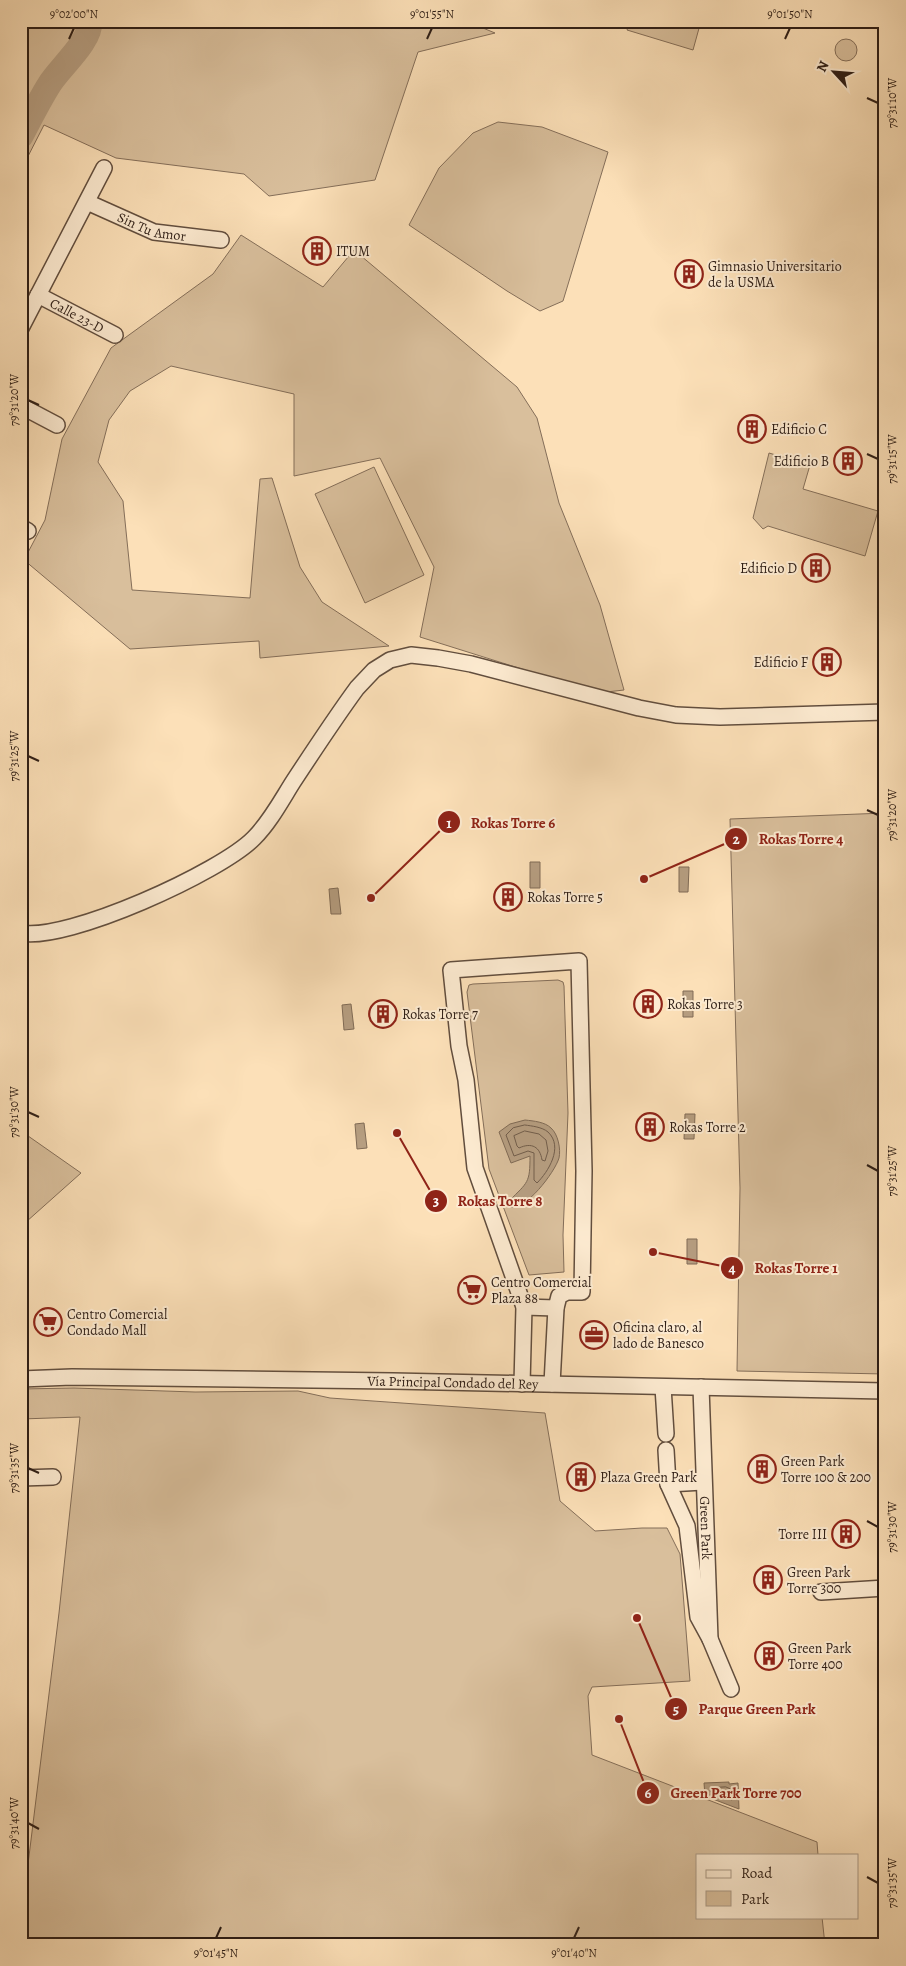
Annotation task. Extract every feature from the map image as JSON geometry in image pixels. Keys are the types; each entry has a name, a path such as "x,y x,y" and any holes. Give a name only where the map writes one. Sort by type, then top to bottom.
{"street":[{"path":"21,328 104,168"},
{"name":"Sin Tu Amor","path":"87,202 154,232 220,240"},
{"name":"Calle 23-D","path":"38,295 115,335"},
{"path":"21,406 57,425"},
{"path":"21,933 48,933 109,915 190,878 233,855 253,838 271,817 357,688 374,670 390,660 411,655 471,664 638,708 676,715 720,717 885,712"},
{"path":"522,1384 524,1307 475,1168 466,1080 459,1046 451,970 579,961 584,1171 582,1292 567,1292 559,1296 556,1308 552,1384"},
{"path":"524,1307 556,1308"},
{"name":"Vía Principal Condado del Rey","path":"21,1379 72,1377 885,1391"},
{"name":"Green Park","path":"663,1386 668,1484 687,1526 698,1617 710,1639 731,1690"},
{"name":"Green Park","path":"700,1387 710,1639"},
{"path":"21,1478 53,1477"},
{"path":"668,1484 703,1482"},
{"path":"821,1592 885,1588"}],"green space":[{"path":"21,21 466,21 495,33 418,52 375,180 269,196 244,174 116,158 44,125 21,170"},
{"path":"630,21 701,21 693,50 627,30"},
{"path":"846,39 854,42 857,50 854,58 846,61 838,58 835,50 838,42"},
{"path":"498,122 542,127 608,152 563,301 540,311 409,225 439,168 473,133"},
{"path":"241,235 323,287 354,250 517,387 537,418 559,503 600,605 624,690 598,693 420,637 434,567 380,458 294,476 294,394 171,366 130,391 109,420 98,462 123,501 132,590 250,598 260,479 272,478 300,567 322,602 389,646 260,658 259,641 130,649 24,560 45,520 62,439 111,348 213,274"},
{"path":"769,453 810,465 803,489 878,511 865,556 768,526 763,529 753,518"},
{"path":"374,467 424,575 365,603 315,494"},
{"path":"885,813 885,1374 737,1371 740,1188 730,819"},
{"path":"558,980 563,982 564,986 568,1113 563,1235 564,1272 529,1275 489,1169 467,992 469,985 473,984"},
{"path":"21,1131 81,1173 26,1222 28,1249 21,1249"},
{"path":"74,1388 195,1392 298,1391 330,1398 545,1413 560,1501 595,1531 667,1528 680,1554 690,1681 592,1687 588,1696 592,1755 817,1842 818,1854 696,1854 696,1918 822,1918 825,1945 21,1945 21,1921 59,1613 80,1417 21,1419 21,1389"}],"water":[{"path":"530,862 540,862 540,888 530,888"},
{"path":"679,867 689,867 688,892 679,892"},
{"path":"338,888 341,914 331,914 329,889"},
{"path":"683,991 693,991 693,1017 683,1017"},
{"path":"351,1004 354,1029 344,1030 342,1005"},
{"path":"685,1114 695,1114 694,1139 684,1139"},
{"path":"525,1120 536,1121 549,1126 558,1142 559,1158 546,1181 531,1197 516,1207 509,1207 509,1201 527,1182 530,1156 511,1163 499,1132 510,1124"},
{"path":"364,1123 367,1148 357,1149 355,1124"},
{"path":"687,1239 697,1239 697,1264 687,1264"},
{"path":"729,1782 729,1784 738,1783 739,1809 705,1796 704,1783"}],"waterway":[{"path":"21,136 49,85 80,46 89,29 90,21"}],"place":[{"name":"ITUM","path":"317,251"},
{"name":"Gimnasio Universitario de la USMA","path":"689,274"},
{"name":"Edificio C","path":"752,429"},
{"name":"Edificio B","path":"848,461"},
{"name":"Edificio D","path":"816,568"},
{"name":"Edificio F","path":"827,662"},
{"name":"Rokas Torre 4","path":"644,879"},
{"name":"Rokas Torre 5","path":"508,897"},
{"name":"Rokas Torre 6","path":"371,898"},
{"name":"Rokas Torre 3","path":"648,1004"},
{"name":"Rokas Torre 7","path":"383,1014"},
{"name":"Rokas Torre 2","path":"650,1127"},
{"name":"Rokas Torre 8","path":"397,1133"},
{"name":"Rokas Torre 1","path":"653,1252"},
{"name":"Centro Comercial Plaza 88","path":"472,1290"},
{"name":"Centro Comercial Condado Mall","path":"48,1322"},
{"name":"Oficina claro, al lado de Banesco","path":"594,1335"},
{"name":"Green Park Torre 100 & 200","path":"762,1469"},
{"name":"Plaza Green Park","path":"581,1477"},
{"name":"Torre III","path":"846,1534"},
{"name":"Green Park Torre 300","path":"768,1580"},
{"name":"Parque Green Park","path":"637,1618"},
{"name":"Green Park Torre 400","path":"769,1656"},
{"name":"Green Park Torre 700","path":"619,1719"}]}
